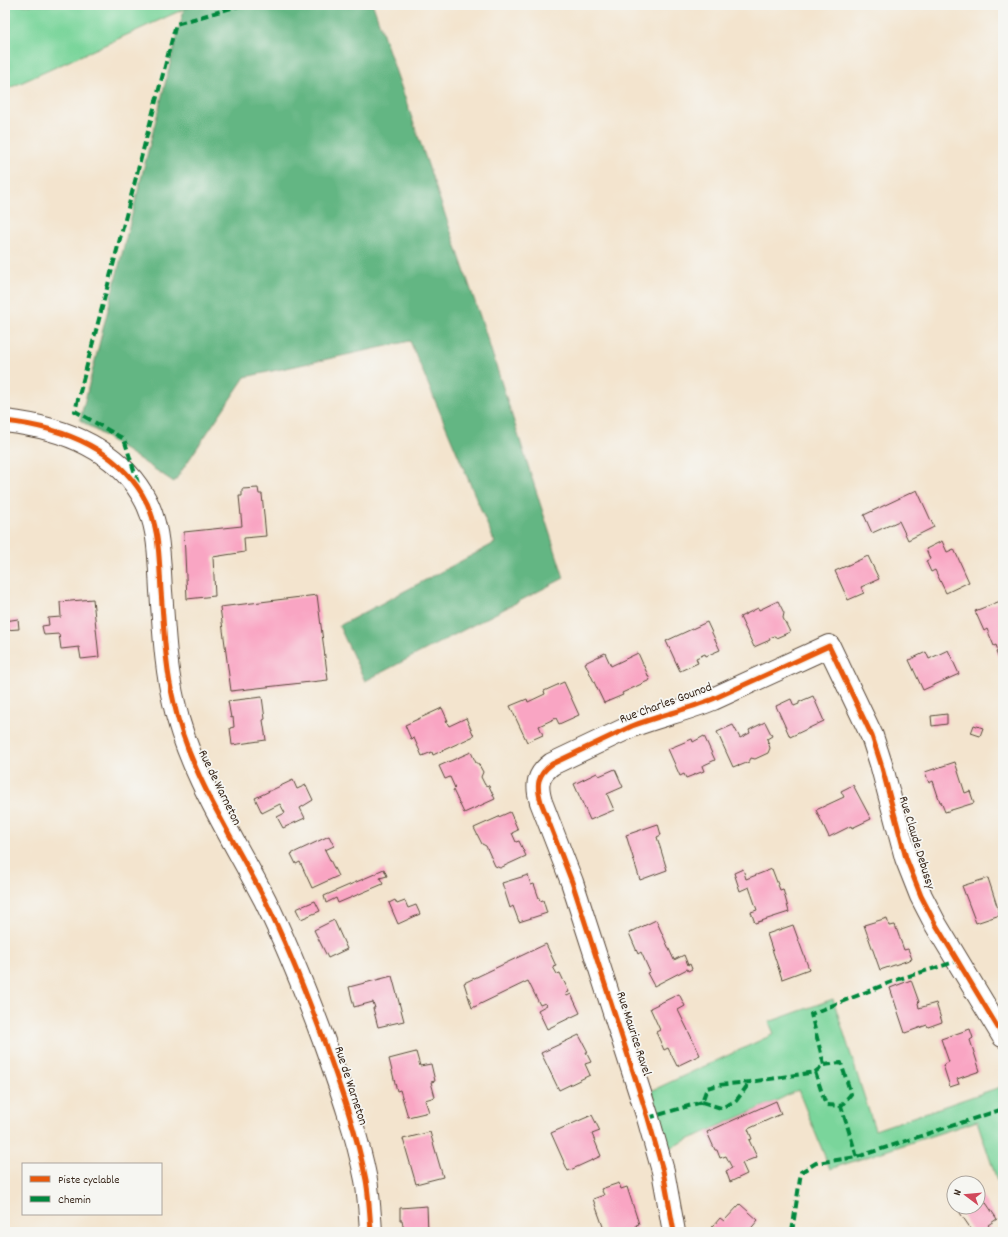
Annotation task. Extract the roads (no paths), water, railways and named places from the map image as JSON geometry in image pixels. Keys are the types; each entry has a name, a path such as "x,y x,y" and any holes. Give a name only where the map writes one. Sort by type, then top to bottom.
{"street":[{"name":"Rue de Warneton","path":"5,421 24,423 81,440 96,449 118,466 133,481 149,507 154,522 157,543 166,664 180,728 204,786 283,939 312,1009 349,1112 361,1158 369,1198 371,1232"},
{"name":"Rue Charles Gounod","path":"559,847 538,792 538,784 545,769 552,764 626,729 645,721 699,705 828,646"},
{"name":"Rue Claude Debussy","path":"828,646 872,736 906,858 920,896 1003,1036"},
{"name":"Rue Maurice Ravel","path":"559,847 572,882 650,1124 663,1171 674,1232"}]}
